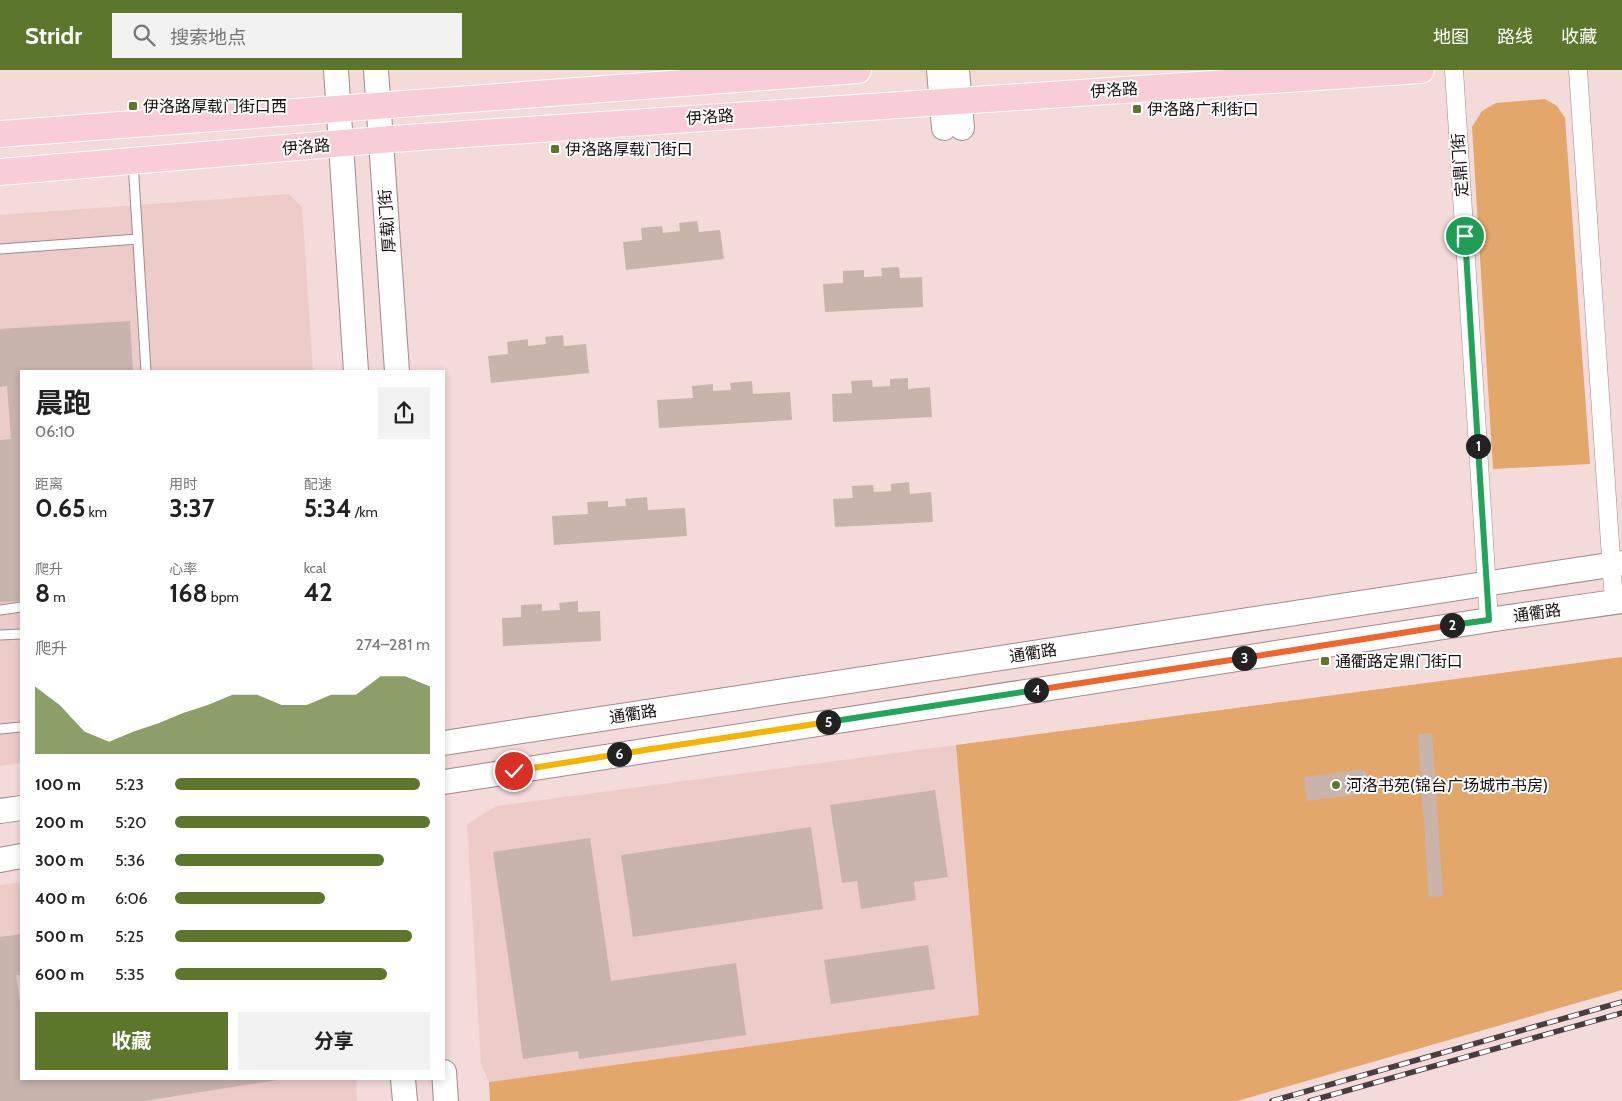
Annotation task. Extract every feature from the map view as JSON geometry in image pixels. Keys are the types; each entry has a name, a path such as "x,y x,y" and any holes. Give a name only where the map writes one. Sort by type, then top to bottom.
{"main road":[{"path":"0,134 858,70"},
{"name":"伊洛路","path":"0,172 380,140 951,100 1421,70"}],"street":[{"path":"336,70 356,370"},
{"name":"厚载门街","path":"376,70 397,370"},
{"path":"939,70 951,100"},
{"path":"953,128 951,100 957,70"},
{"name":"定鼎门街","path":"1454,70 1489,620"},
{"path":"1578,70 1617,564 1618,602"},
{"name":"通衢路","path":"445,743 1617,564"},
{"name":"通衢路","path":"445,782 1489,620 1618,602"},
{"path":"0,811 20,808"},
{"path":"0,847 20,844"},
{"path":"0,860 20,856"},
{"path":"403,1080 404,1101"},
{"path":"445,1080 446,1101"}],"lane":[{"path":"133,162 146,370"},
{"path":"0,249 138,239"},
{"path":"0,610 20,608"},
{"path":"0,635 20,634"},
{"path":"0,729 20,727"}],"shaded area":[{"path":"1545,99 1557,106 1565,118 1590,464 1493,469 1472,127 1482,111 1496,103"},
{"path":"289,194 302,207 313,370 20,370 20,763 0,766 0,215"},
{"path":"1622,657 1622,990 1237,1101 490,1101 489,1082 979,1015 956,745"},
{"path":"956,745 979,1015 489,1082 481,1064 467,824 497,806"},
{"path":"20,882 20,1080 356,1080 357,1101 0,1101 0,885"}],"building":[{"path":"697,221 699,232 720,230 724,259 626,270 623,242 642,240 641,228 662,226 663,233 680,231 679,223"},
{"path":"899,267 900,278 922,277 923,307 825,312 823,284 843,283 843,271 864,270 864,277 882,276 881,268"},
{"path":"130,321 133,370 20,370 20,601 0,602 0,440 11,439 7,386 0,387 0,329"},
{"path":"563,335 564,346 586,344 589,373 491,383 488,356 508,354 507,342 528,339 528,346 546,344 545,337"},
{"path":"908,378 908,389 930,387 932,417 833,422 832,394 852,393 851,381 872,380 873,387 890,386 890,379"},
{"path":"752,381 753,394 790,392 792,420 659,428 657,400 693,398 692,386 713,384 713,391 731,390 730,383"},
{"path":"909,482 910,494 931,492 933,522 835,527 833,499 853,498 852,486 873,485 874,492 891,491 891,484"},
{"path":"647,497 648,510 685,508 687,536 554,545 552,516 588,514 587,502 608,501 608,507 626,506 625,499"},
{"path":"578,601 578,612 600,611 601,641 503,646 502,618 521,617 521,605 542,604 542,611 560,610 559,603"},
{"path":"1432,733 1443,896 1429,897 1418,734"},
{"name":"河洛书苑(锦台广场城市书房)","path":"1365,769 1370,793 1307,801 1304,777"},
{"path":"935,790 948,877 914,882 916,900 861,909 857,881 842,883 830,805"},
{"path":"811,827 823,909 633,937 621,855"},
{"path":"590,838 611,981 736,963 746,1035 579,1059 578,1051 523,1059 493,852"},
{"path":"20,934 20,975 16,975 20,1002 20,1080 277,1080 144,1101 0,1101 0,937"},
{"path":"928,945 935,989 831,1004 824,960"}],"railway":[{"path":"1272,1101 1622,1002"},
{"path":"1310,1101 1622,1013"}],"place":[{"name":"伊洛路厚载门街口西","path":"133,106"},
{"name":"伊洛路广利街口","path":"1137,109"},
{"name":"伊洛路厚载门街口","path":"555,149"},
{"name":"通衢路定鼎门街口","path":"1325,661"},
{"name":"河洛书苑(锦台广场城市书房)","path":"1336,785"}],"route":[{"path":"514,771 1489,620 1465,236"}]}
